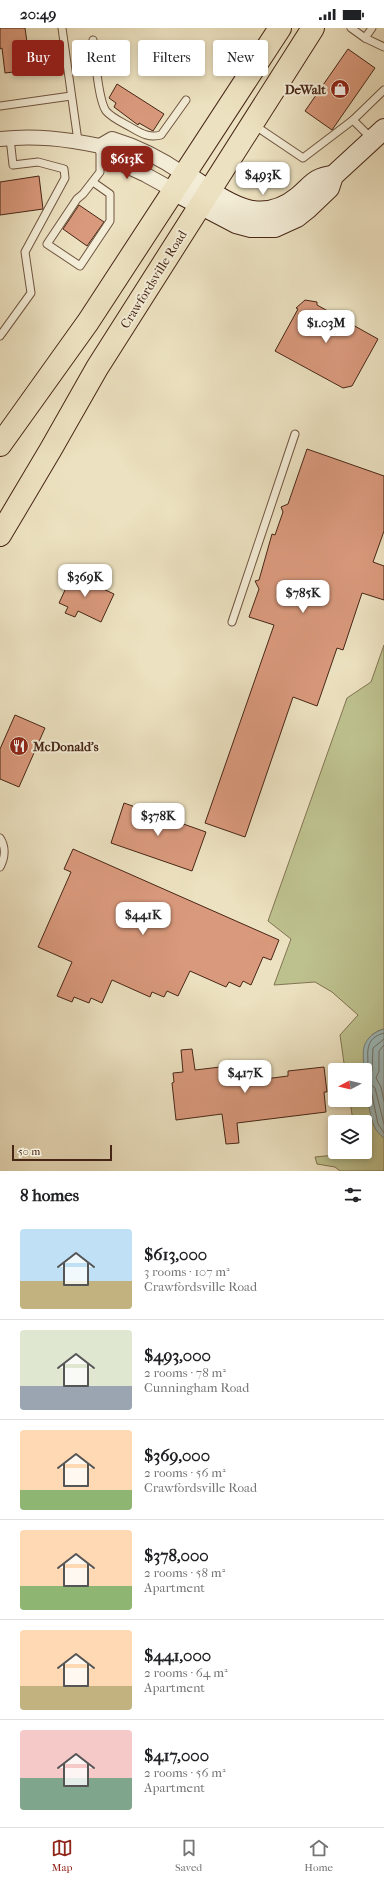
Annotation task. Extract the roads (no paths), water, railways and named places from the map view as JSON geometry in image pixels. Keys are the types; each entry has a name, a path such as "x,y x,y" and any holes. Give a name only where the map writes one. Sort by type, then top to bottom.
{"main road":[{"path":"0,445 88,322 280,28"},
{"name":"Crawfordsville Road","path":"0,535 97,368 313,28"}],"street":[{"path":"5,139 42,137 78,141 100,146 109,158 146,175 180,183 205,197 230,221 243,225 275,226 297,217 307,209 329,188 333,176 378,134"},
{"path":"100,146 112,138 160,159 180,183"}],"lane":[{"path":"62,28 78,141"},
{"path":"351,28 365,38 384,47"},
{"path":"365,38 372,28"},
{"path":"98,76 102,101 106,110 114,118 142,134 156,137 162,135 186,100"},
{"path":"252,124 303,158 353,120 384,90"},
{"path":"0,106 71,96"},
{"path":"353,120 378,134"},
{"path":"0,336 31,293 25,252 65,178 64,169 38,162 13,165 5,139"},
{"path":"93,182 110,194 110,221 80,266 47,244 77,199 83,194 100,172 100,146"},
{"path":"232,622 295,434"},
{"path":"0,838 4,852 4,860 0,867"}],"water":[{"path":"384,1029 384,1138 376,1130 369,1110 369,1107 372,1107 372,1063 363,1063 365,1044 369,1038 378,1031"}],"place":[{"name":"DeWalt","path":"340,89"},
{"name":"McDonald's","path":"19,746"}]}
